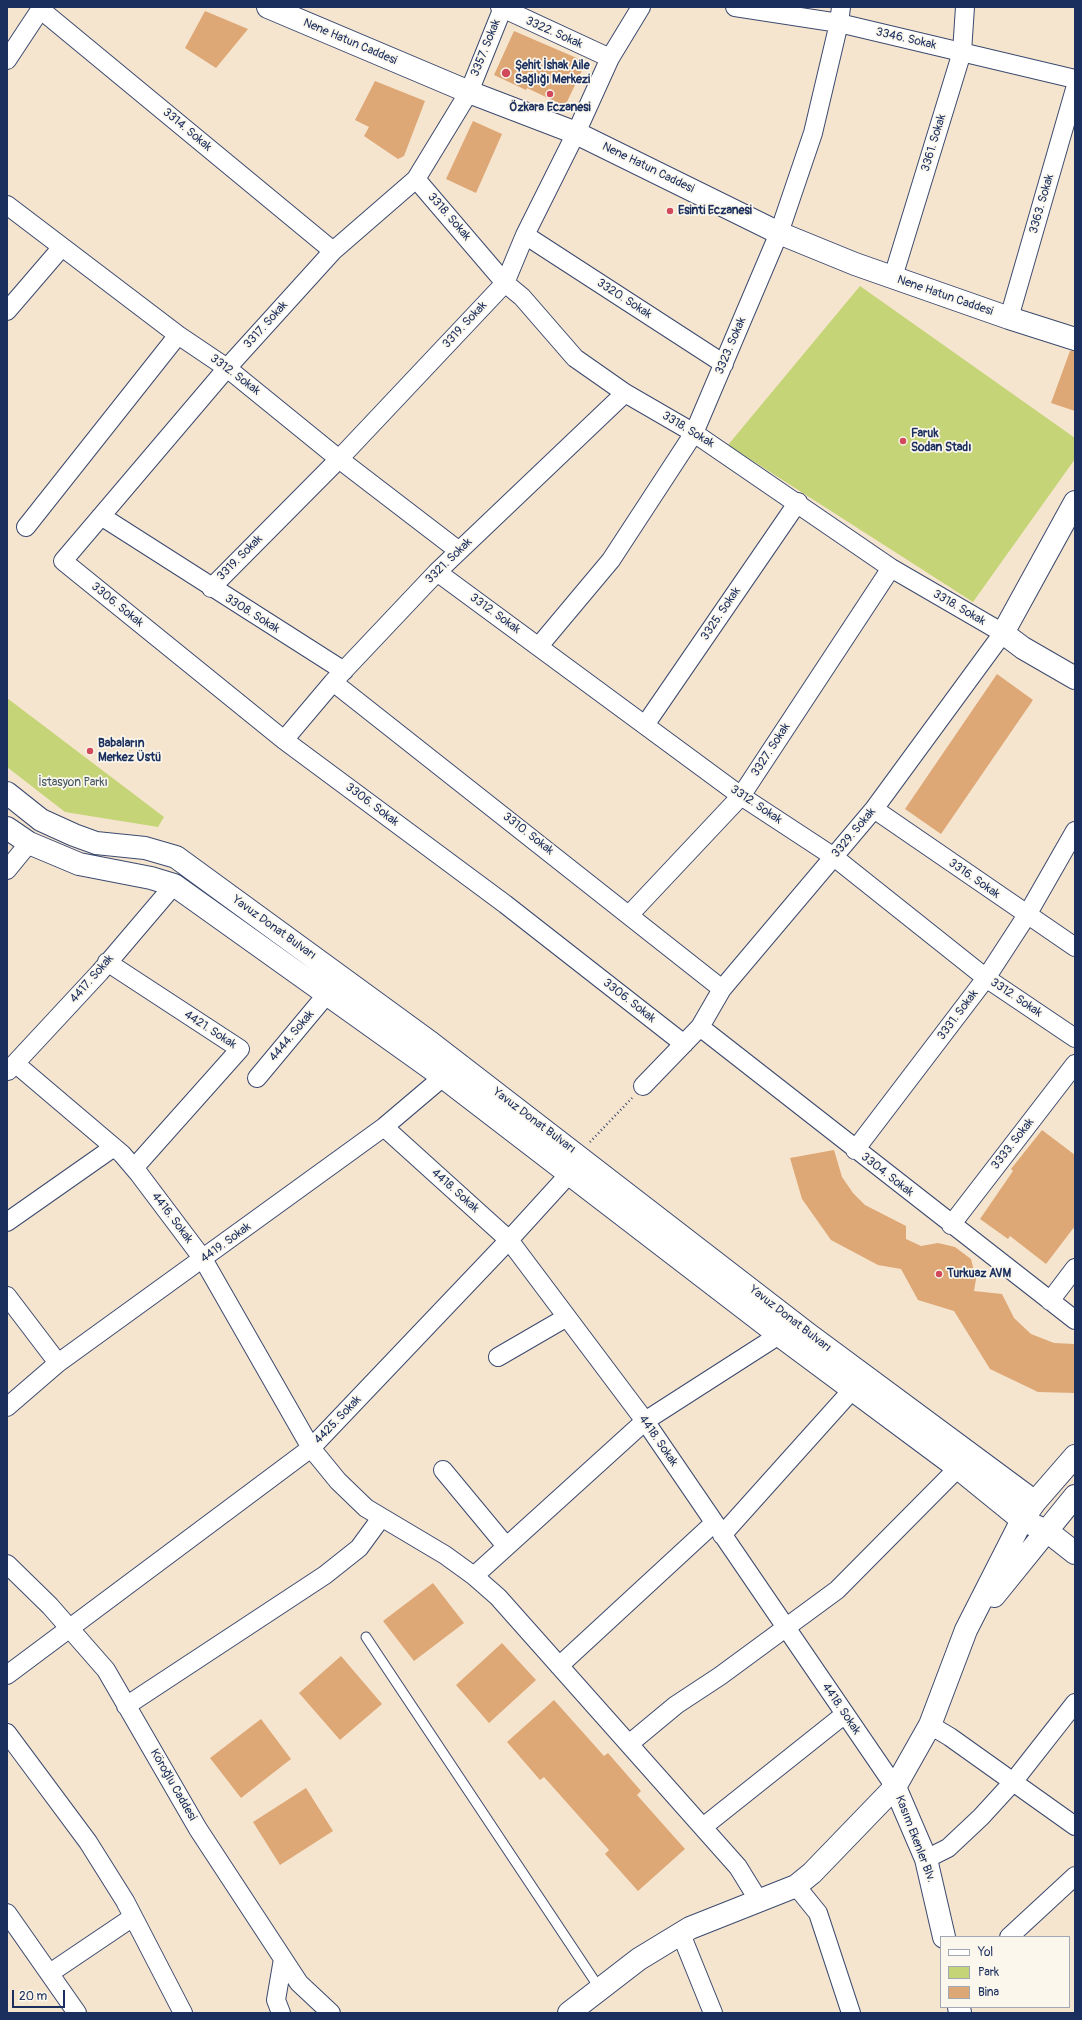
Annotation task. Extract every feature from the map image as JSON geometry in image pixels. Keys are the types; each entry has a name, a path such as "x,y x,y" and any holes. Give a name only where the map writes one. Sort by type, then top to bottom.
{"street":[{"name":"Nene Hatun Caddesi","path":"268,7 469,92 576,133 779,233 893,277 1009,318 1075,339"},
{"name":"3319. Sokak","path":"211,588 339,459 505,283 525,235 576,133 610,58 641,7"},
{"name":"3346. Sokak","path":"735,7 840,15 962,52 1075,79"},
{"name":"3361. Sokak","path":"893,277 962,52 965,7"},
{"path":"7,60 41,8"},
{"name":"3314. Sokak","path":"41,8 333,251"},
{"name":"3357. Sokak","path":"469,92 503,8"},
{"name":"3322. Sokak","path":"503,8 610,58"},
{"name":"3323. Sokak","path":"539,646 610,560 694,432 779,233 812,133 840,15"},
{"name":"3363. Sokak","path":"1009,318 1075,89"},
{"name":"3317. Sokak","path":"63,561 227,368 333,251 416,179 469,92"},
{"name":"3318. Sokak","path":"416,179 505,283 522,297 575,358 625,393 694,432 798,502 891,568 1002,633"},
{"name":"3312. Sokak","path":"7,205 178,335 227,368 339,459 459,551"},
{"name":"3320. Sokak","path":"525,235 724,364"},
{"path":"7,311 62,247"},
{"path":"26,527 178,335"},
{"name":"3321. Sokak","path":"284,740 339,676 437,572 625,393"},
{"name":"3325. Sokak","path":"645,725 798,502"},
{"path":"1075,502 1002,633 1023,648 1075,678"},
{"name":"3308. Sokak","path":"101,516 211,588 339,676"},
{"name":"3306. Sokak","path":"63,561 284,740 505,904 684,1044"},
{"name":"3327. Sokak","path":"630,914 741,796 891,568"},
{"name":"3312. Sokak","path":"437,572 741,796 834,857 986,978 1075,1038"},
{"name":"3329. Sokak","path":"639,1089 700,1027 722,989 874,809 1002,633"},
{"name":"3310. Sokak","path":"339,676 722,989"},
{"name":"Yavuz Donat Bulvarı","path":"7,793 41,820 74,835 96,843 145,848 176,857 431,1043 802,1329 1035,1502"},
{"name":"3316. Sokak","path":"874,809 1075,947"},
{"name":"Yavuz Donat Bulvarı","path":"7,828 29,842 79,864 151,878 174,885 443,1077 570,1173 779,1335 853,1388 958,1468 1022,1520 1047,1531"},
{"name":"3331. Sokak","path":"855,1150 986,978 1027,915 1075,831"},
{"path":"7,870 29,842"},
{"name":"4417. Sokak","path":"12,1068 174,885"},
{"name":"4421. Sokak","path":"107,962 240,1049 134,1168"},
{"name":"4444. Sokak","path":"257,1078 327,994"},
{"name":"3304. Sokak","path":"700,1027 855,1150 1075,1320"},
{"name":"3333. Sokak","path":"952,1225 1075,1064"},
{"name":"4416. Sokak","path":"12,1068 114,1147 134,1168 203,1259 311,1448 338,1481 366,1508 445,1555 474,1576 498,1598 738,1867 759,1902"},
{"name":"4419. Sokak","path":"7,1406 58,1363 384,1127 443,1077"},
{"name":"4418. Sokak","path":"384,1127 509,1240 645,1421 895,1787"},
{"path":"7,1222 114,1147"},
{"name":"4425. Sokak","path":"7,1675 311,1448 509,1240 570,1173"},
{"path":"1050,1301 1075,1268"},
{"path":"7,1296 58,1363"},
{"path":"498,1357 567,1317"},
{"path":"474,1576 645,1421 779,1335"},
{"path":"559,1666 718,1529 853,1388"},
{"path":"577,2011 600,1988 639,1959 690,1928 759,1902 796,1886 812,1873 895,1787 930,1726 966,1630 1022,1520 1035,1502 1075,1456"},
{"path":"629,1744 676,1705 720,1676 785,1626 837,1590 958,1468"},
{"path":"443,1470 506,1546"},
{"path":"966,1630 1075,1496"},
{"path":"1035,1502 1047,1531 1075,1553"},
{"path":"126,1706 325,1575 359,1548 381,1518"},
{"name":"Köroğlu Caddesi","path":"7,1564 50,1606 106,1670 198,1829 283,1959 299,1983 331,2013"},
{"path":"926,1859 948,1848 981,1817 1013,1782 1075,1703"},
{"path":"702,1827 845,1714"},
{"path":"930,1726 950,1737 1075,1826"},
{"path":"7,1734 88,1842 125,1901 183,2013"},
{"name":"Kasım Ekenler Blv.","path":"895,1787 926,1859 944,1936"},
{"path":"1010,1936 1075,1876"},
{"path":"796,1886 818,1913 851,2013"},
{"path":"7,1913 77,2013"},
{"path":"50,1973 133,1917"},
{"path":"681,1934 713,2013"},
{"path":"281,2013 276,2000 283,1959"}],"lane":[{"path":"366,1637 600,1988"}],"path":[{"path":"588,1144 639,1089"}],"green space":[{"name":"Faruk Sodan Stadı","path":"860,286 1075,438 1075,459 973,602 728,445"},
{"name":"İstasyon Parkı","path":"7,698 164,817 158,827 65,812 7,767"}],"building":[{"path":"205,11 248,29 216,68 185,48"},
{"path":"514,31 586,62 565,106 527,88 526,90 494,75"},
{"path":"375,81 425,101 404,156 398,159 364,136 369,127 355,120"},
{"path":"473,121 502,134 476,193 446,179"},
{"path":"1070,351 1075,351 1075,411 1051,403"},
{"path":"997,674 1033,700 941,834 905,809"},
{"path":"1042,1130 1075,1155 1075,1226 1046,1264 1010,1236 1008,1239 980,1219 1013,1171 1011,1169"},
{"name":"Turkuaz AVM","path":"834,1150 842,1177 853,1193 865,1205 906,1226 906,1239 921,1246 938,1243 955,1247 971,1259 976,1279 974,1291 1002,1294 1014,1318 1031,1334 1054,1343 1075,1344 1075,1393 1038,1392 990,1369 954,1311 918,1300 901,1269 878,1265 831,1240 802,1199 790,1158"},
{"path":"433,1583 464,1623 414,1661 383,1621"},
{"path":"502,1643 536,1680 489,1723 456,1685"},
{"path":"341,1656 382,1704 340,1740 299,1693"},
{"path":"554,1700 604,1756 608,1753 641,1791 637,1795 685,1849 638,1891 605,1854 609,1850 544,1777 540,1780 507,1742"},
{"path":"261,1719 291,1759 241,1798 210,1758"},
{"path":"306,1788 333,1831 280,1865 253,1822"}],"place":[{"name":"Şehit İshak Aile Sağlığı Merkezi","path":"506,73"},
{"name":"Özkara Eczanesi","path":"550,94"},
{"name":"Esinti Eczanesi","path":"670,211"},
{"name":"Faruk Sodan Stadı","path":"903,441"},
{"name":"Babaların Merkez Üstü","path":"90,751"},
{"name":"Turkuaz AVM","path":"939,1274"}]}
